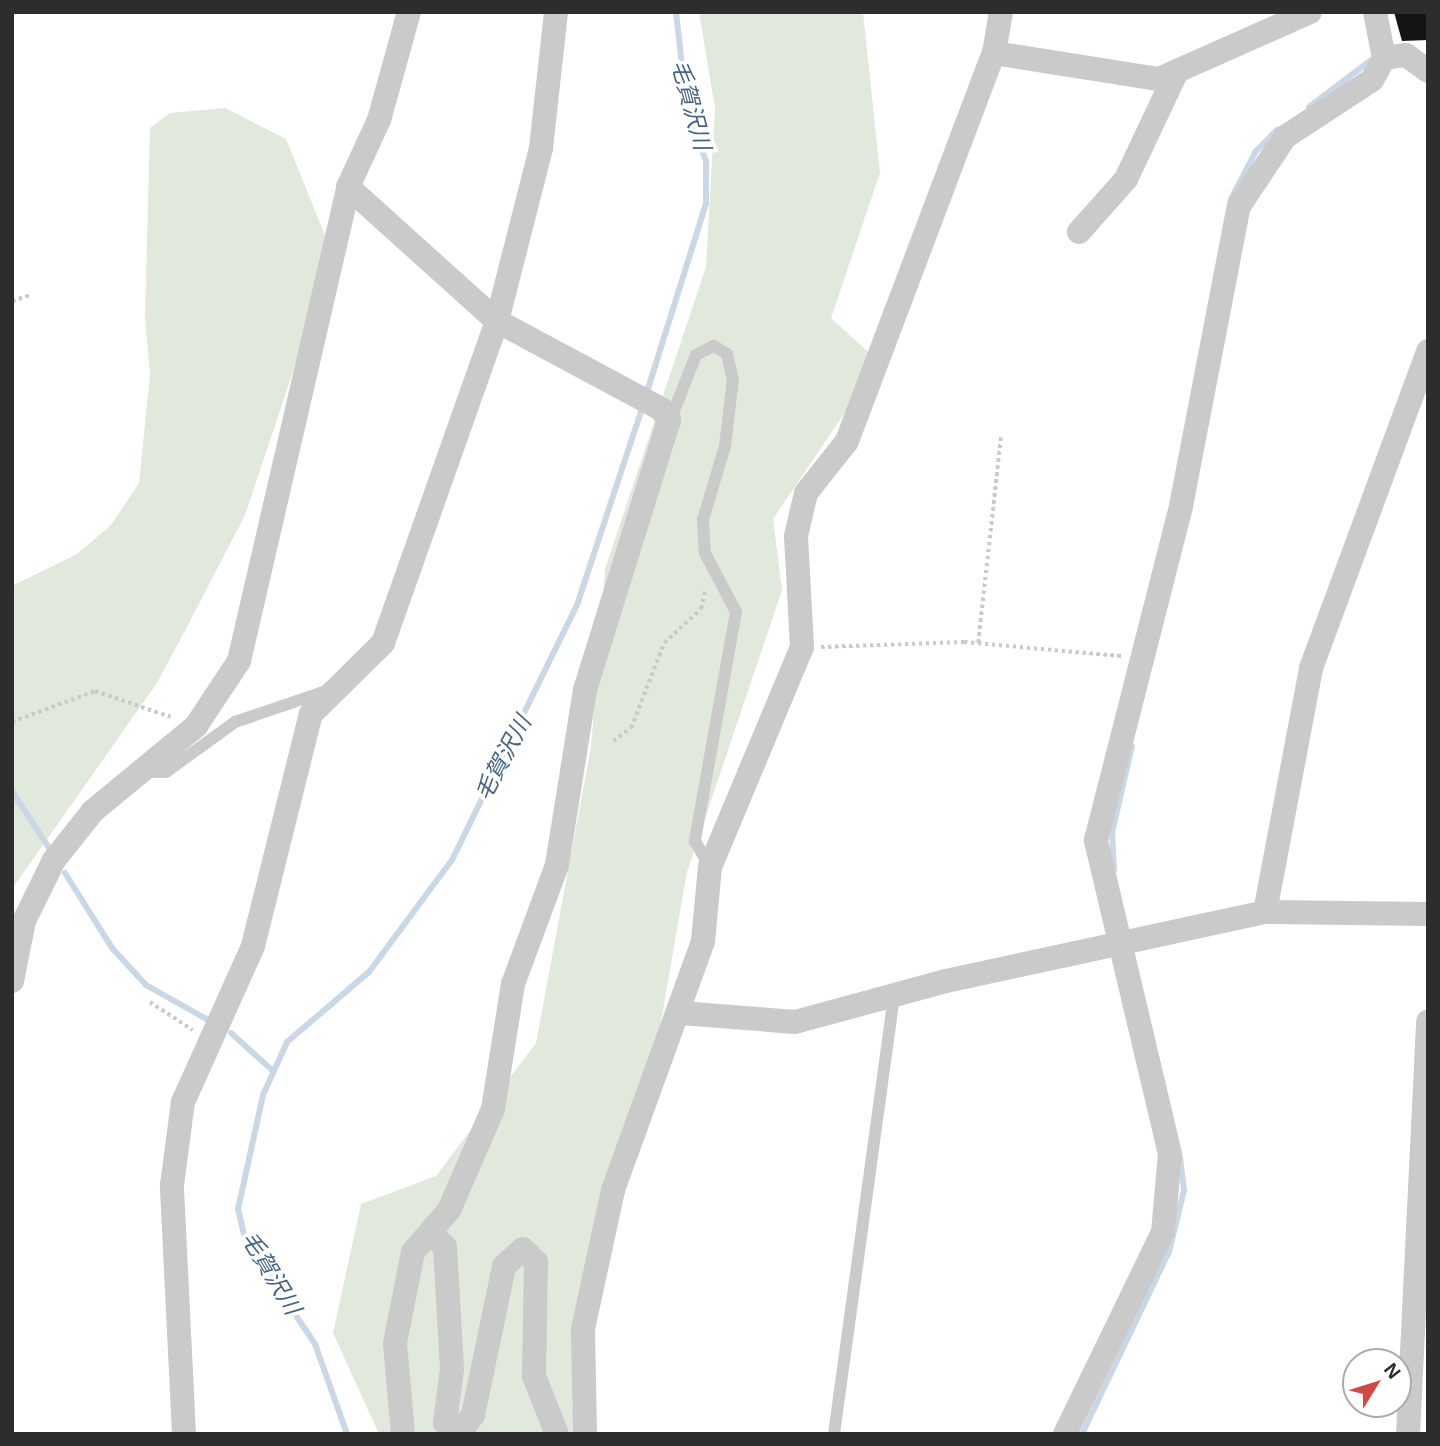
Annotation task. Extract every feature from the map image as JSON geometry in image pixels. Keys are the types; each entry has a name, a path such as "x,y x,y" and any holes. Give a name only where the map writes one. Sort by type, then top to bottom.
{"street":[{"path":"12,981 24,921 54,860 93,811 148,772 196,726 242,651 348,187 379,120 409,12"},
{"path":"180,1433 173,1164 183,1102 213,1042 253,946 311,714 383,643 497,321 541,148 556,12"},
{"path":"585,1434 583,1329 613,1190 681,1013 703,941 710,867 802,647 796,536 806,493 847,441 994,53 1001,12"},
{"path":"994,53 1159,79 1310,12"},
{"path":"1065,1434 1163,1232 1170,1154 1116,942 1096,839 1181,506 1239,206 1285,137 1372,80 1384,58 1375,12"},
{"path":"1384,58 1406,55 1428,71"},
{"path":"1079,232 1126,179 1177,71"},
{"path":"348,187 497,321 657,407 668,420 585,690 557,865 513,984 494,1109 433,1235 413,1252 395,1343 403,1434"},
{"path":"1265,912 1311,668 1428,351"},
{"path":"681,1013 795,1022 1116,942 1265,912 1428,914"},
{"path":"1408,1434 1428,1021"},
{"path":"433,1235 445,1247 452,1369 445,1423 458,1434 473,1415 504,1266 523,1249 536,1262 534,1376 557,1434"}],"lane":[{"path":"657,454 696,355 714,346 727,354 733,379 725,446 702,520 705,553 736,612 695,841 710,867"},
{"path":"148,772 166,772 235,722 339,685"},
{"path":"834,1434 894,996"}],"path":[{"path":"12,301 30,295"},
{"path":"978,643 1001,436"},
{"path":"613,741 631,728 664,643 701,609 703,585"},
{"path":"802,647 978,643 1142,658"},
{"path":"12,722 95,691 196,726"},
{"path":"150,1002 213,1042"}],"shaded area":[{"path":"699,12 863,12 880,173 831,318 879,362 773,519 782,590 687,872 660,1027 582,1286 572,1406 583,1434 379,1434 333,1333 361,1204 436,1176 536,1043 591,747 605,569 706,267 715,108"},
{"path":"225,108 286,139 326,238 302,345 245,515 189,623 157,683 12,889 12,586 77,554 111,525 139,483 150,375 145,316 150,128 170,113"}],"building":[{"path":"1394,12 1426,12 1428,40 1402,41"}],"waterway":[{"name":"毛賀沢川","path":"646,395 706,203 706,161 687,110 676,12"},
{"path":"1309,107 1370,61"},
{"path":"1231,199 1256,151 1277,130"},
{"name":"毛賀沢川","path":"347,1434 315,1344 245,1239 238,1209 263,1095 287,1042 369,972 452,860 577,605 643,406"},
{"path":"1114,870 1112,833 1132,746"},
{"path":"12,791 49,848"},
{"path":"65,873 112,948 146,985 208,1020"},
{"path":"231,1033 272,1070"},
{"path":"1082,1434 1169,1252 1184,1190 1180,1156"}]}
